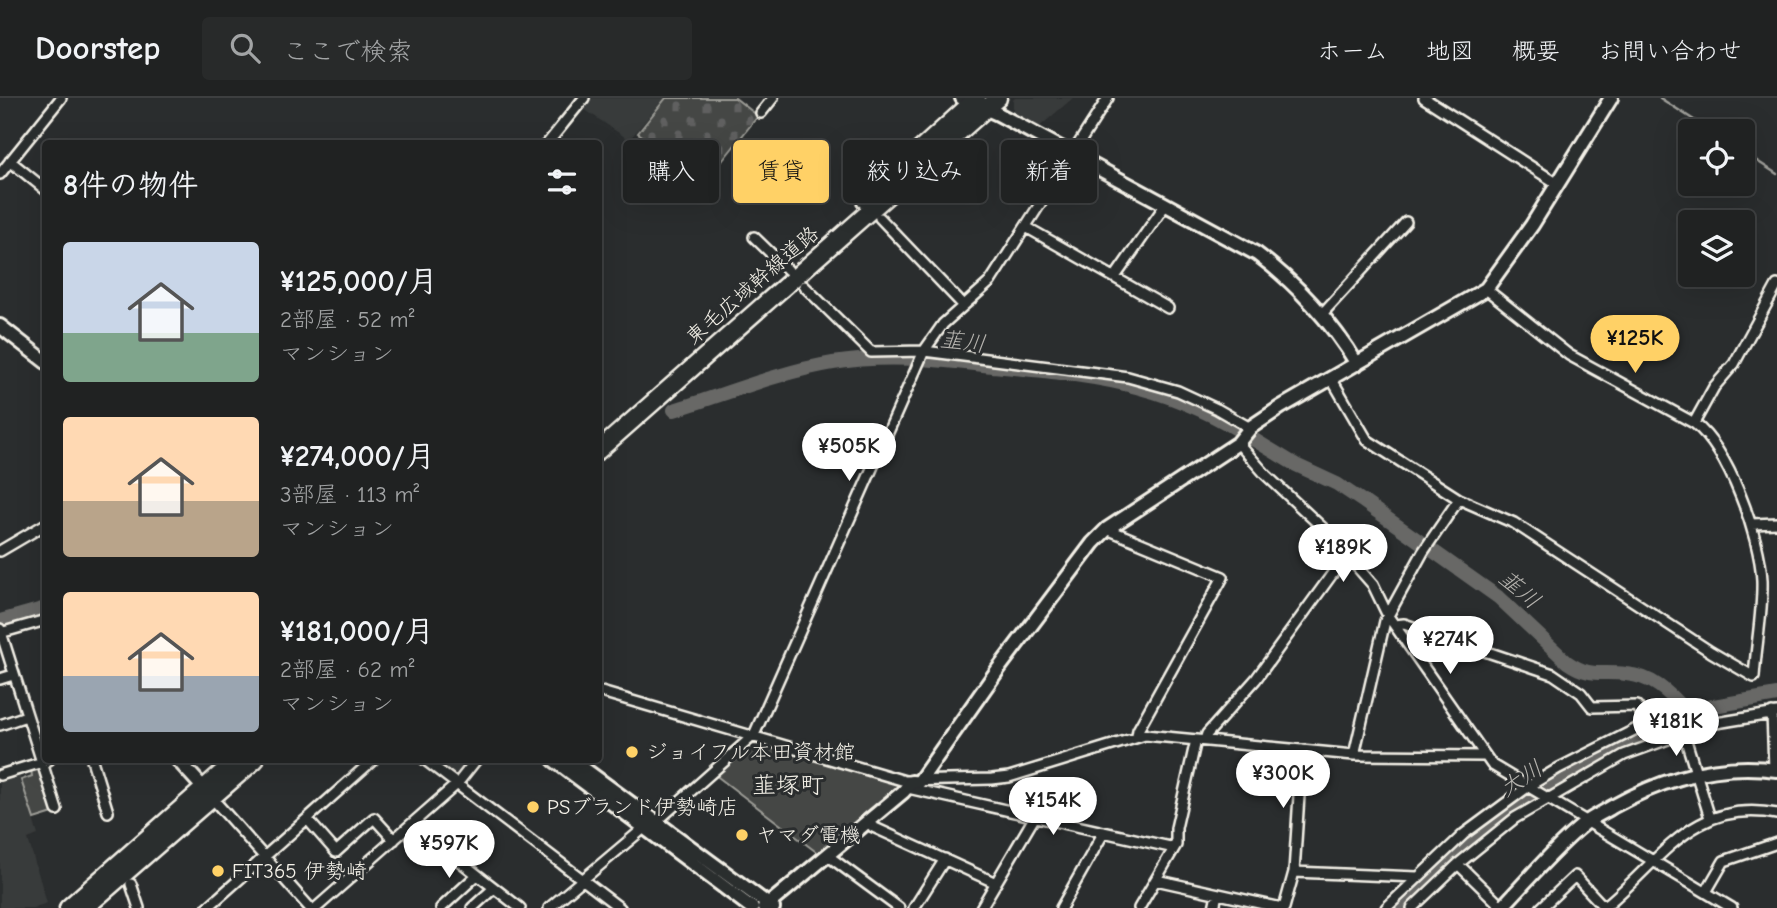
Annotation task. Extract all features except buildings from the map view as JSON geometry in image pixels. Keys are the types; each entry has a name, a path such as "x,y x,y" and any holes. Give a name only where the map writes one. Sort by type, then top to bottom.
{"highway":[{"name":"東毛広域幹線道路","path":"602,434 979,101"},
{"name":"東毛広域幹線道路","path":"602,447 979,101"},
{"path":"85,908 207,793 233,763"},
{"path":"68,908 207,793 251,763"}],"street":[{"path":"0,174 61,98"},
{"path":"550,140 584,98"},
{"path":"761,113 773,98"},
{"path":"1081,140 1108,98"},
{"path":"1424,98 1558,184"},
{"path":"558,763 768,907 913,784 1093,542 1107,529 1238,443 1250,428 1486,289 1532,225 1611,98"},
{"path":"979,101 1047,140"},
{"path":"10,161 42,187"},
{"path":"1097,167 1257,254 1284,276 1321,315 1357,364"},
{"path":"549,908 754,735 924,352 936,332 990,282 1041,203"},
{"path":"1115,277 1166,204"},
{"path":"880,218 963,305"},
{"path":"1321,315 1406,222"},
{"path":"1026,227 1168,308"},
{"path":"754,237 788,270"},
{"path":"1694,423 1714,387 1734,364 1777,285"},
{"path":"804,286 867,349 875,353 924,352 1111,373 1146,381 1205,403 1250,428"},
{"path":"1331,378 1367,440 1459,499 1514,523 1711,652 1755,677 1762,579 1752,524 1731,474 1702,430 1694,423 1563,351 1486,289"},
{"path":"0,327 42,359"},
{"path":"1238,443 1266,475 1324,529 1373,585 1388,616 1485,756 1502,772 1732,908"},
{"path":"1354,755 1388,616 1426,547 1459,499"},
{"path":"1752,524 1777,523"},
{"path":"0,551 42,526"},
{"path":"1107,529 1223,577 1137,736"},
{"path":"1139,908 1176,845 1176,828 1200,740 1256,679 1346,555"},
{"path":"42,621 0,631 26,716 42,754"},
{"path":"1395,625 1404,624 1553,674 1581,693 1592,707 1637,706 1648,724"},
{"path":"0,679 13,675"},
{"path":"602,692 1034,818 1170,847 1176,845"},
{"path":"1412,908 1458,863 1515,818 1547,797 1624,755 1710,724 1775,713 1775,770 1730,768 1666,782 1636,794 1586,822 1502,908 1458,863"},
{"path":"0,725 26,716"},
{"path":"1386,908 1464,834 1530,787 1559,768 1660,717"},
{"path":"1684,734 1710,818"},
{"path":"913,784 1009,777 1137,736 1155,735 1354,755 1485,756"},
{"path":"1156,880 1283,908 1294,872 1302,750"},
{"path":"0,775 42,762"},
{"path":"45,763 57,810"},
{"path":"93,763 108,811"},
{"path":"181,763 310,908"},
{"path":"207,908 218,905 264,857 370,763"},
{"path":"429,763 620,908"},
{"path":"316,908 457,784 474,763"},
{"path":"576,763 752,908"},
{"path":"1606,906 1688,830 1710,818 1735,811 1777,814"},
{"path":"307,819 336,852 374,818 394,840"},
{"path":"981,908 1034,818"},
{"path":"868,822 873,827 996,883"},
{"path":"412,824 520,908"},
{"path":"1060,908 1104,832"},
{"path":"1706,892 1724,861 1777,843"},
{"path":"827,855 899,908"},
{"path":"914,908 945,859"},
{"path":"1294,872 1418,877"},
{"path":"440,908 477,875"},
{"path":"1541,908 1575,876 1606,906 1621,908"},
{"path":"131,884 139,908"},
{"path":"472,908 494,888"},
{"path":"1214,908 1217,894"}],"shaded area":[{"path":"588,98 665,98 629,140 581,107"},
{"path":"1015,98 1073,98 1038,128 1013,115"},
{"path":"435,763 468,763 460,773 450,773"},
{"path":"19,773 38,835 28,839 47,903 33,908 0,908 0,779"}],"green space":[{"path":"666,98 735,98 758,116 739,140 733,140 733,147 719,165 719,140 648,140 638,133"},
{"path":"754,739 898,783 899,786 819,854 714,774"},
{"path":"37,768 53,813 34,819 21,780 32,776 31,770"}],"waterway":[{"path":"1660,98 1692,119"},
{"path":"1755,160 1777,174"},
{"name":"韮川","path":"674,410 813,367 853,360 912,359 1060,373 1121,383 1181,401 1242,432"},
{"name":"韮川","path":"1248,436 1296,465 1337,484 1364,502 1498,597 1567,662 1589,672 1644,678 1666,691 1685,711"},
{"name":"韮川","path":"0,621 42,609"},
{"name":"大川","path":"1399,908 1457,852 1566,773 1662,727 1685,711 1777,695"}],"place":[{"name":"ジョイフル本田資材館","path":"632,752"},
{"name":"PSブランド伊勢崎店","path":"533,807"},
{"name":"ヤマダ電機","path":"742,835"},
{"name":"FIT365 伊勢崎","path":"218,871"}],"district":[{"name":"韮塚町","path":"788,785"}]}
